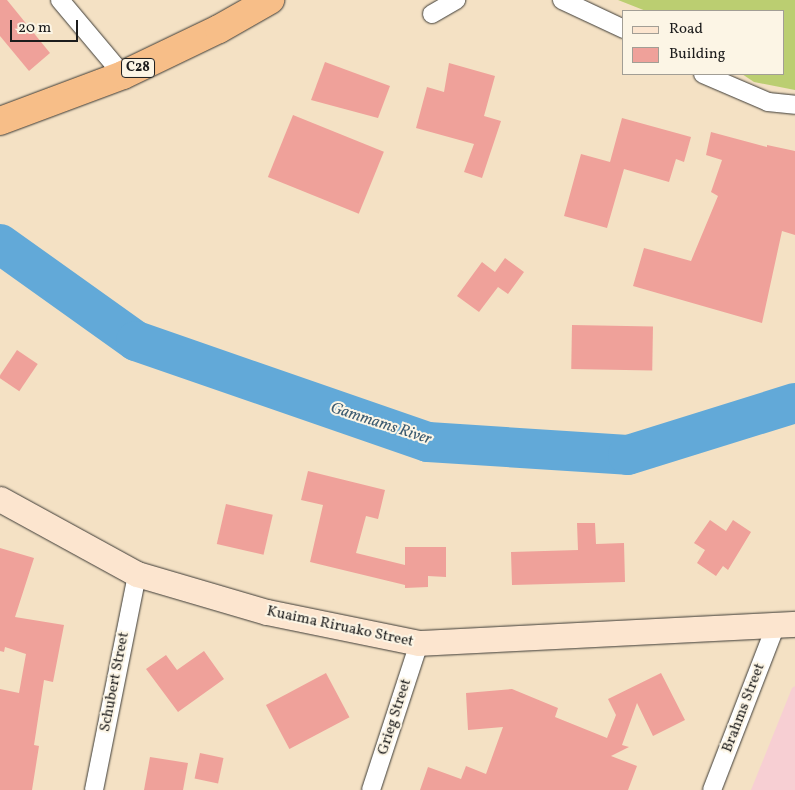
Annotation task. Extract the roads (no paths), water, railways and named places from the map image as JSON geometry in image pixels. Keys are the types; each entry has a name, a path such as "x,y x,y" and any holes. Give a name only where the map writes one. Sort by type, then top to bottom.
{"highway":[{"name":"C28","path":"0,121 123,75 219,29 270,0"}],"street":[{"path":"60,0 123,75"},
{"path":"432,14 456,0"},
{"path":"562,0 622,28"},
{"path":"705,75 768,102 795,105"},
{"name":"Kuaima Riruako Street","path":"0,499 137,574 267,612 419,643 785,625"},
{"name":"Schubert Street","path":"94,790 137,574"},
{"name":"Brahms Street","path":"712,790 785,625"},
{"name":"Grieg Street","path":"371,790 419,643"}],"waterway":[{"name":"Gammams River","path":"0,244 136,341 428,442 628,455 795,403"}]}
